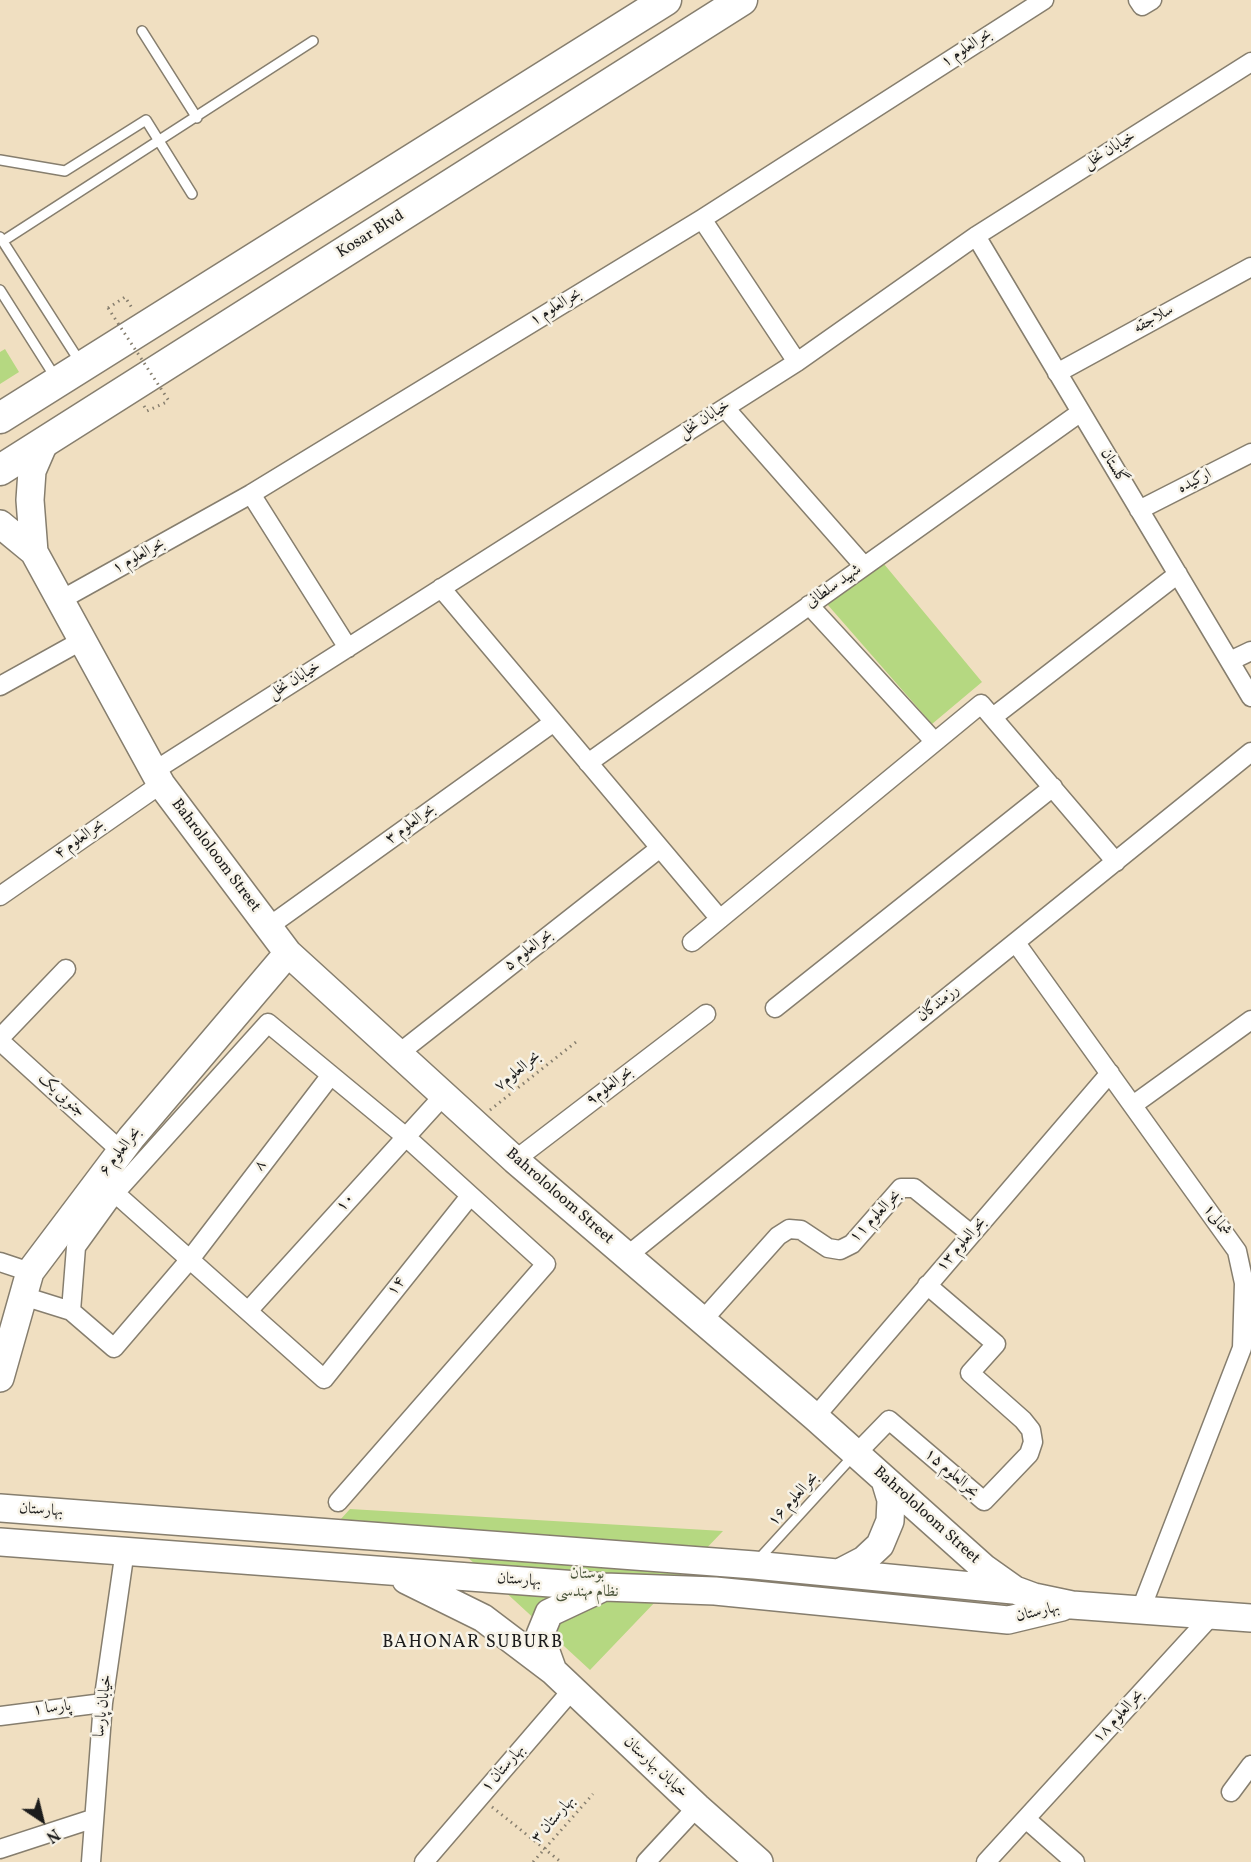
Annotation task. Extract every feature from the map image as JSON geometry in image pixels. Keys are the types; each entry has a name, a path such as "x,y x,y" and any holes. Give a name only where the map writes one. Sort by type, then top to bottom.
{"main road":[{"path":"0,418 666,0"},
{"name":"Kosar Blvd","path":"0,470 742,0"}],"street":[{"name":"بحرالعلوم ۱","path":"59,602 251,494 702,219 1044,0"},
{"path":"1138,0 1142,6 1152,0"},
{"name":"خیابان نخل","path":"157,778 348,648 797,362 976,236 1251,62"},
{"path":"702,219 797,362"},
{"name":"گلستان","path":"976,236 1251,697"},
{"name":"سلاجقه","path":"1057,373 1251,267"},
{"path":"724,408 864,566"},
{"name":"شهید سلطانی","path":"588,762 1081,412"},
{"path":"34,552 30,500 32,471 45,441"},
{"name":"ارکیده","path":"1139,510 1251,453"},
{"path":"251,494 348,648"},
{"path":"0,524 34,552"},
{"name":"Bahrololoom Street","path":"34,552 59,602 157,778 268,927 288,952 515,1160 815,1417 984,1568 1015,1590 1034,1597 1072,1605 1251,1618"},
{"path":"993,717 1178,574"},
{"path":"441,588 720,920"},
{"path":"809,605 934,741"},
{"path":"0,686 81,641"},
{"path":"1230,661 1251,651"},
{"path":"692,942 981,704 1116,862"},
{"name":"بحرالعلوم ۳","path":"268,927 554,722"},
{"name":"رزمندگان","path":"627,1256 1251,752"},
{"name":"بحرالعلوم ۴","path":"0,896 157,778"},
{"path":"775,1008 1053,787"},
{"name":"بحرالعلوم ۵","path":"398,1054 660,848"},
{"name":"شمالی۱","path":"1016,942 1133,1105 1244,1247 1242,1348 1141,1609"},
{"name":"بحرالعلوم ۶","path":"0,1378 26,1284 121,1151 288,952"},
{"path":"0,1040 66,969"},
{"name":"بحرالعلوم۹","path":"515,1160 706,1014"},
{"path":"1133,1105 1251,1020"},
{"path":"0,1262 26,1284 71,1311 76,1247 115,1193 268,1023 406,1137 546,1263 338,1502"},
{"name":"جنوبی یک","path":"0,1040 121,1151"},
{"name":"بحرالعلوم ۱۳","path":"815,1417 1110,1073"},
{"name":"۸","path":"71,1311 114,1348 191,1258 330,1074"},
{"name":"۱۰","path":"248,1311 444,1095"},
{"name":"بحرالعلوم ۱۱","path":"702,1321 778,1236 789,1229 801,1230 828,1248 840,1250 852,1244 901,1188 914,1188 971,1234"},
{"path":"115,1193 191,1258 248,1311"},
{"name":"۱۴","path":"248,1311 324,1379 470,1196"},
{"name":"بحرالعلوم ۱۵","path":"856,1454 889,1420 984,1501 1034,1442 1031,1430 1023,1420 970,1373 996,1344 927,1285"},
{"path":"839,1574 864,1560 880,1545 890,1521 891,1500 885,1480"},
{"name":"بهارستان","path":"0,1508 754,1565 1015,1590"},
{"name":"بهارستان","path":"0,1542 604,1587 715,1591 1008,1620 1072,1605"},
{"name":"خیابان پارسا","path":"91,1862 92,1819 104,1702 125,1551"},
{"path":"712,1562 724,1569 727,1577 725,1585 715,1591"},
{"name":"خیابان بهارستان","path":"387,1572 483,1617 553,1671 697,1807 759,1862"},
{"path":"553,1671 540,1635 549,1613 604,1587"},
{"name":"بحرالعلوم ۱۸","path":"986,1862 1213,1614"},
{"name":"بهارستان ۱","path":"430,1855 572,1690"},
{"name":"پارسا ۱","path":"0,1716 104,1702"},
{"path":"1231,1792 1251,1765"},
{"path":"646,1862 697,1807"},
{"path":"0,1849 92,1819"},
{"path":"1026,1819 1075,1862"}],"lane":[{"path":"142,31 197,118"},
{"path":"70,374 1,238 159,143 313,41"},
{"path":"0,160 65,171 146,120 192,194"},
{"path":"0,291 70,374"},
{"name":"بحرالعلوم ۱۶","path":"754,1565 856,1454"}],"path":[{"path":"125,297 108,308 169,401 147,411"},
{"name":"بحرالعلوم۷","path":"475,1122 576,1042"},
{"name":"بهارستان ۳","path":"533,1862 593,1794"},
{"path":"480,1796 561,1862"}],"green space":[{"path":"5,349 19,372 0,384 0,352"},
{"path":"884,564 982,682 932,724 827,604"},
{"name":"بوستان نظام مهندسی","path":"350,1509 723,1531 590,1670 451,1542 330,1531"}],"district":[{"name":"BAHONAR SUBURB","path":"473,1644"}]}
